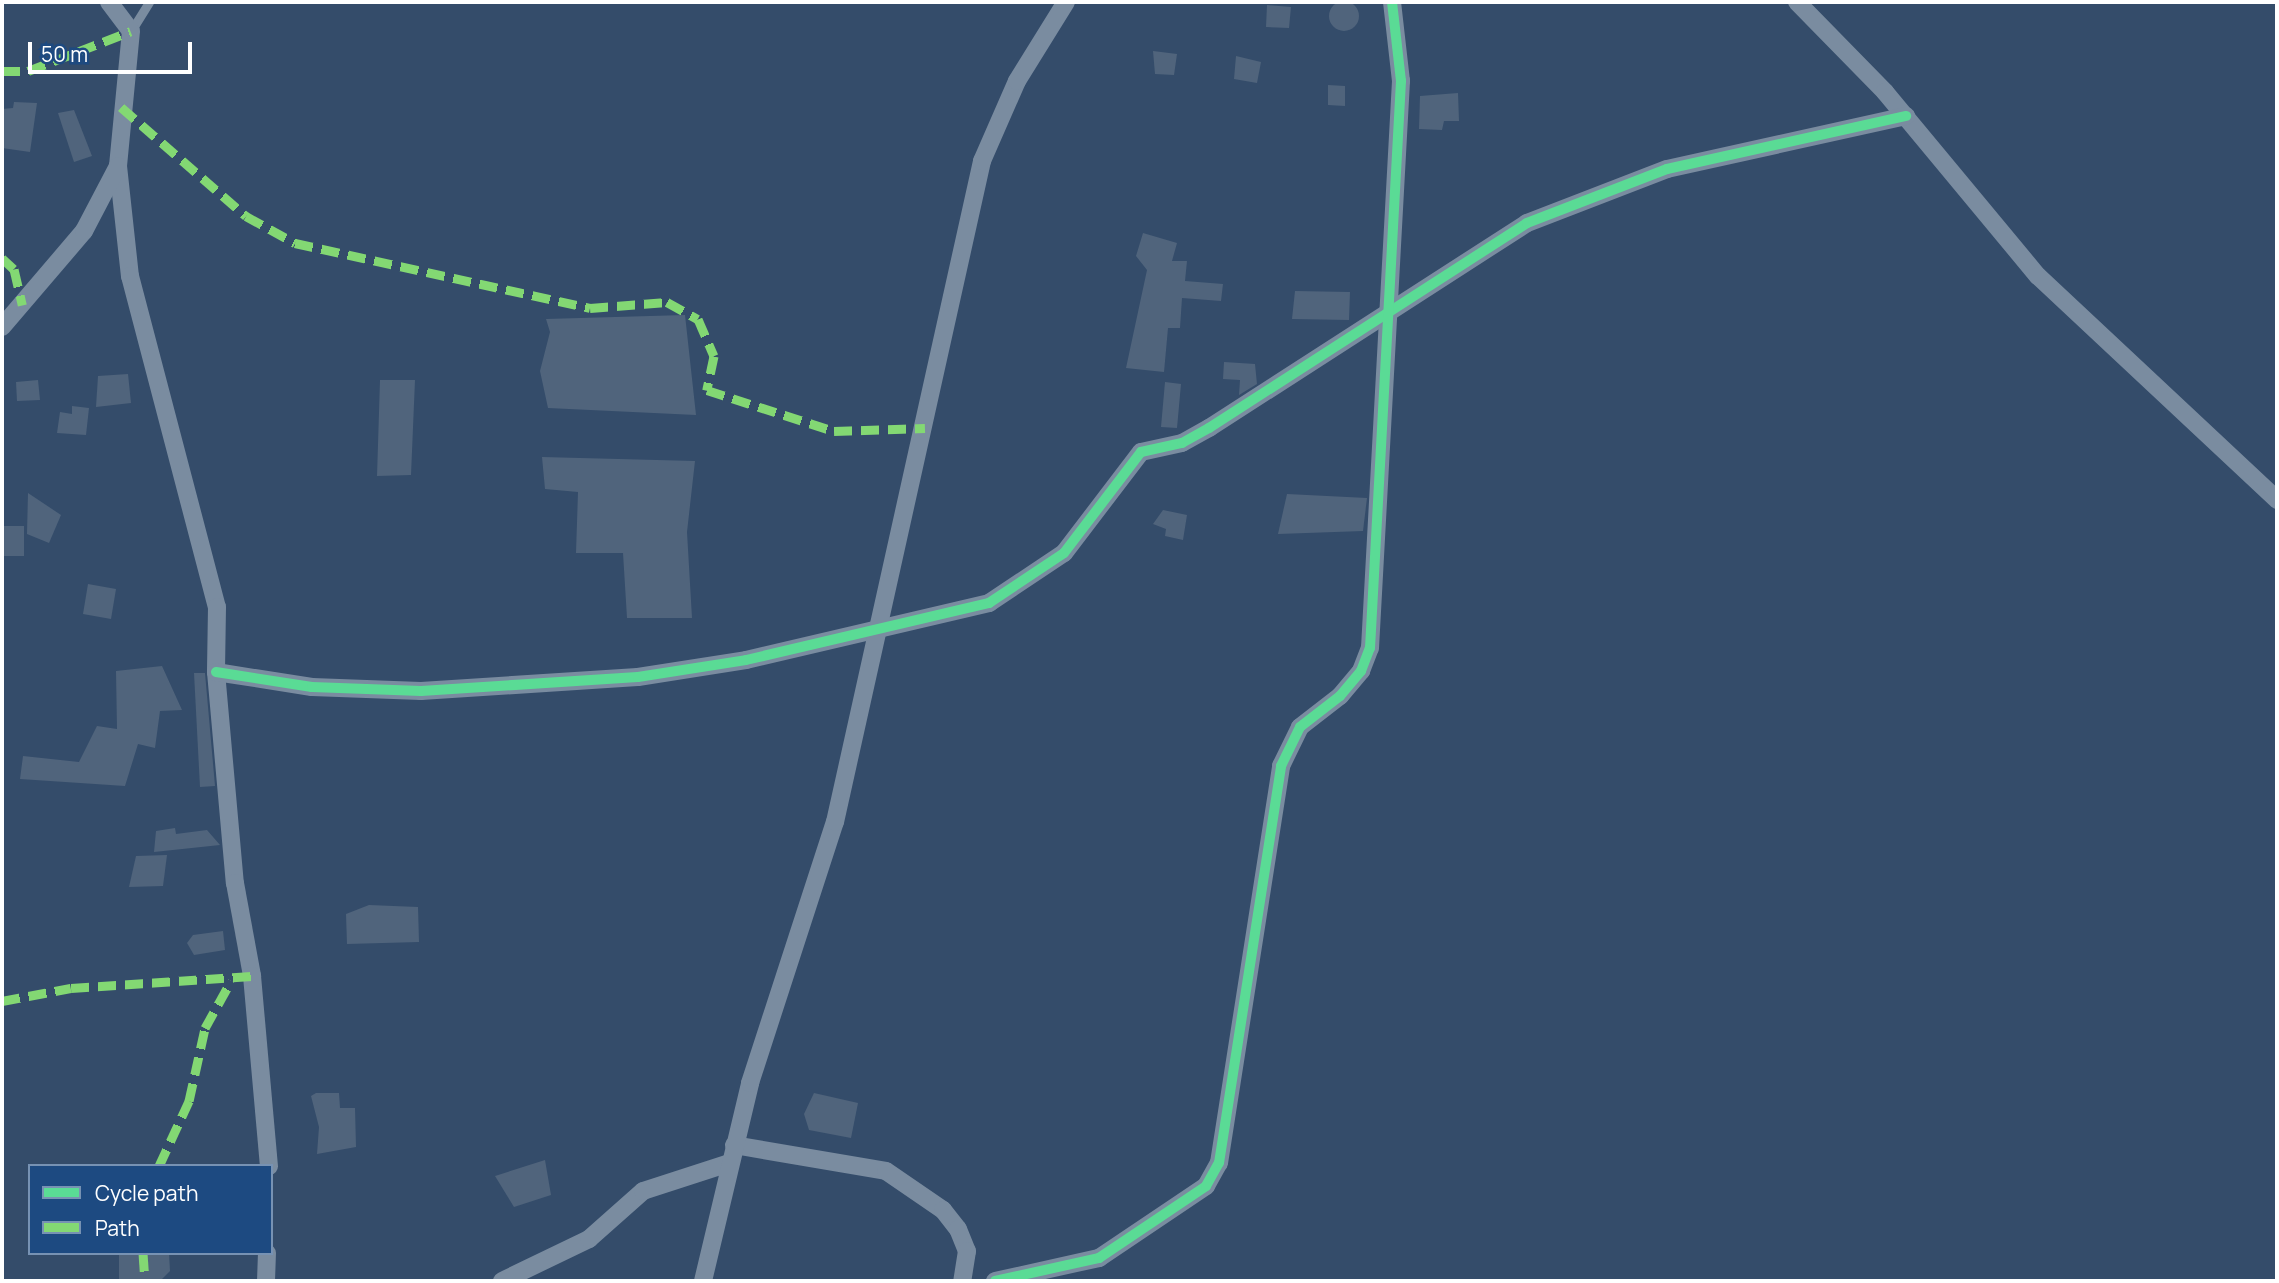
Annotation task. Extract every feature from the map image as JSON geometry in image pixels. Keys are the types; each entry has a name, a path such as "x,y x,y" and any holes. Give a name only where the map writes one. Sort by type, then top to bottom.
{"street":[{"path":"109,2 131,31 118,166 140,324 217,607 216,672 269,1164"},
{"path":"703,1281 734,1144 811,905 883,628 982,161 1017,81 1066,2"},
{"path":"995,1281 1099,1258 1215,1174 1281,766 1300,727 1340,696 1370,648 1401,81 1392,2"},
{"path":"1797,2 1906,116 2038,276 2277,500"},
{"path":"216,672 312,687 506,687 691,670 989,603 1020,588 1064,553 1141,452 1182,443 1209,428 1388,314 1490,244 1569,203 1668,169 1906,116"},
{"path":"2,327 84,231 118,166"},
{"path":"734,1144 886,1171 943,1210 958,1228 967,1251 962,1281"},
{"path":"502,1281 589,1239 643,1191 729,1163"},
{"path":"266,1281 267,1255"}],"lane":[{"path":"131,31 149,2"}],"building":[{"path":"1344,1 1355,5 1359,16 1355,27 1344,31 1333,27 1329,16 1333,5"},
{"path":"1267,5 1291,7 1289,28 1266,27"},
{"path":"1153,51 1177,54 1174,75 1155,74"},
{"path":"1236,56 1261,62 1257,83 1234,79"},
{"path":"1328,85 1345,86 1345,106 1328,105"},
{"path":"1458,93 1459,121 1444,121 1442,130 1419,129 1420,96"},
{"path":"14,102 37,103 30,152 2,148 2,109 13,108"},
{"path":"74,110 92,156 74,162 58,113"},
{"path":"1143,233 1177,243 1172,261 1187,261 1185,281 1223,284 1221,301 1182,298 1180,328 1168,328 1164,372 1126,368 1147,270 1136,256"},
{"path":"1295,291 1350,292 1349,320 1292,319"},
{"path":"685,315 696,415 548,408 540,371 550,332 546,319"},
{"path":"1224,362 1255,364 1257,384 1239,395 1240,380 1223,379"},
{"path":"128,374 131,403 96,407 98,376"},
{"path":"38,380 40,400 17,401 16,382"},
{"path":"380,380 415,380 411,475 377,476"},
{"path":"1165,382 1181,384 1177,428 1161,427"},
{"path":"72,406 89,408 86,435 57,433 60,412 72,414"},
{"path":"542,457 695,461 687,532 692,618 627,618 623,553 576,553 578,492 545,489"},
{"path":"28,493 61,515 49,543 27,534"},
{"path":"1287,494 1367,498 1363,531 1278,534"},
{"path":"1163,510 1187,515 1183,540 1165,536 1166,529 1153,524"},
{"path":"2,526 24,526 24,556 2,556"},
{"path":"88,584 116,589 111,619 83,614"},
{"path":"162,666 182,710 160,711 155,748 138,744 125,786 20,779 23,756 79,762 97,726 117,729 116,671"},
{"path":"194,673 205,673 215,786 200,787"},
{"path":"175,828 176,834 207,830 220,845 154,852 156,831"},
{"path":"167,855 163,886 129,887 136,856"},
{"path":"369,905 418,907 419,942 347,944 346,914"},
{"path":"223,931 225,950 194,955 187,943 193,935"},
{"path":"316,1093 339,1093 340,1108 355,1108 356,1147 317,1154 319,1127 311,1096"},
{"path":"814,1093 858,1103 851,1138 809,1130 804,1114"},
{"path":"545,1160 551,1195 514,1207 495,1176"},
{"path":"119,1255 169,1255 170,1271 160,1281 119,1281"}],"marked path":[{"path":"2,71 28,71 131,31"},
{"path":"121,107 246,216 295,243 590,308 667,302 698,319 714,356 707,390 834,431 925,428"},
{"path":"2,258 14,269 22,305"},
{"path":"2,1001 71,988 252,976"},
{"path":"160,1164 189,1101 205,1028 231,981"},
{"path":"143,1255 145,1281"}],"cycle path":[{"path":"995,1281 1099,1258 1206,1186 1219,1163 1281,766 1300,727 1340,696 1361,671 1370,648 1401,81 1392,2"},
{"path":"216,672 312,687 421,691 638,677 746,660 989,603 1064,553 1141,452 1182,443 1209,428 1527,223 1667,169 1906,116"}]}
